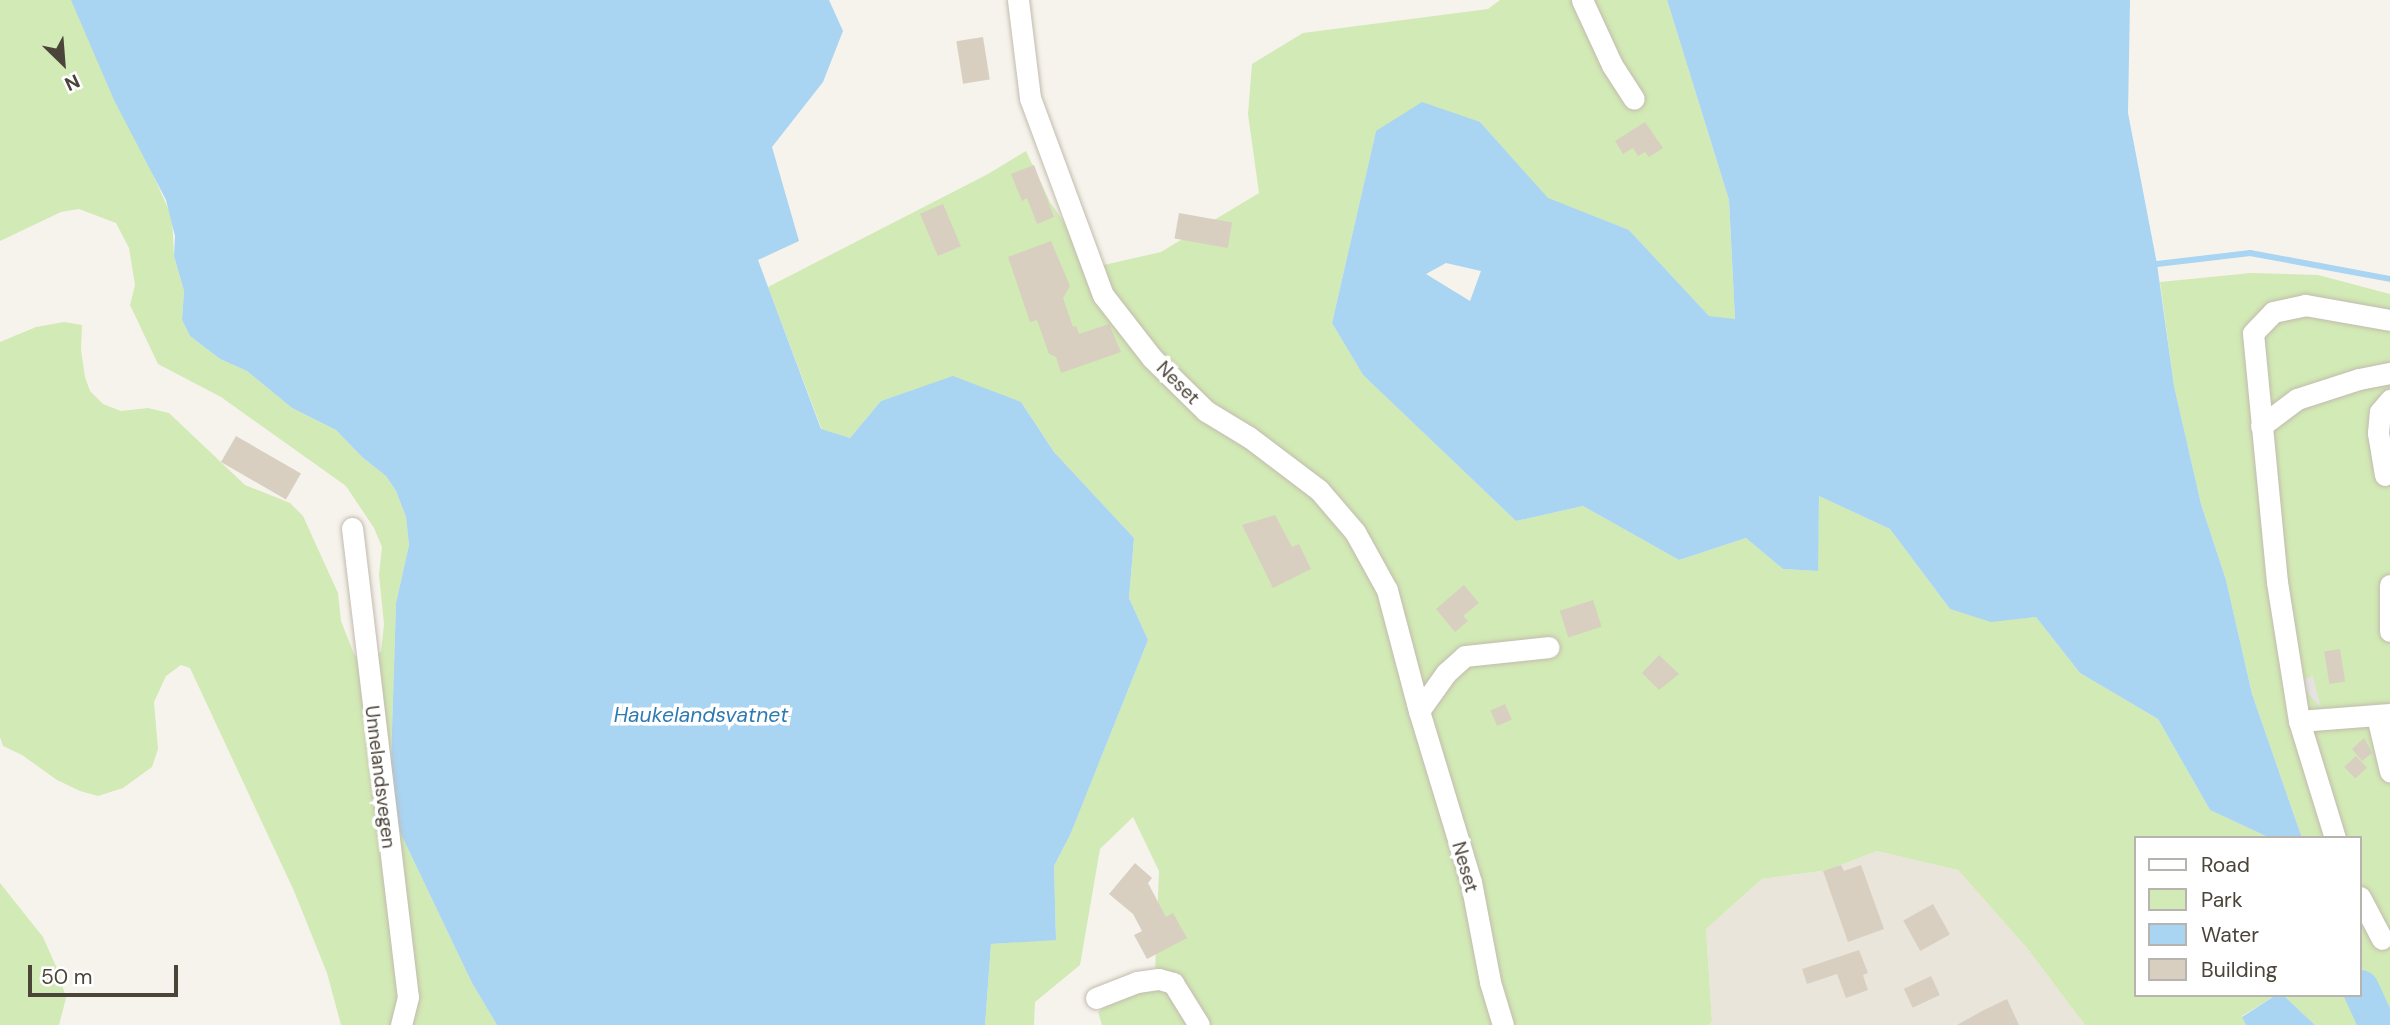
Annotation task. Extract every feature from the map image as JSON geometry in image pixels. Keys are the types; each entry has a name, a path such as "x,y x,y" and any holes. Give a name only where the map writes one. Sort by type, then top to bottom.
{"street":[{"name":"Neset","path":"1018,0 1030,98 1103,295 1152,358 1206,411 1249,437 1319,490 1355,533 1387,590 1419,711 1471,882 1490,982 1503,1025"},
{"path":"1582,0 1612,65 1634,99"},
{"path":"2334,836 2299,721 2277,582 2253,333 2273,312 2305,305 2390,320"},
{"path":"2261,426 2297,399 2359,379 2390,373"},
{"path":"2385,475 2378,433 2380,412 2390,400"},
{"name":"Unnelandsvegen","path":"352,528 376,749 408,996 401,1025"},
{"path":"2390,585 2390,631"},
{"path":"1419,711 1446,673 1465,656 1549,648"},
{"path":"2299,721 2383,715 2390,771"},
{"path":"2362,901 2382,939"},
{"path":"1096,998 1137,982 1159,979 1173,983 1199,1025"}],"shaded area":[{"path":"2313,676 2321,708 2298,682"},
{"path":"1877,851 1958,870 2027,948 2085,1025 1709,1025 1712,1021 1706,929 1762,879 1828,870"},
{"path":"2362,968 2389,1025 2366,1025 2356,997 2362,997"}],"green space":[{"path":"0,0 164,0 149,166 172,217 174,256 184,291 182,320 190,336 220,359 247,371 292,408 336,430 362,457 386,476 396,491 406,517 409,545 396,603 390,793 400,832 472,983 497,1025 341,1025 327,973 294,891 190,668 181,665 166,676 154,702 158,749 152,767 123,788 98,796 80,791 57,780 22,755 3,746 0,737 0,342 36,327 64,322 82,325 81,350 85,377 90,391 103,404 121,411 148,408 169,413 245,485 290,503 303,516 338,593 341,621 354,654 364,664 381,652 384,624 379,575 382,547 374,528 346,486 221,397 158,364 130,305 135,285 129,248 116,223 79,209 61,212 0,241"},
{"path":"1500,0 1667,0 1729,200 1735,320 1709,316 1629,230 1548,199 1480,122 1376,131 1332,323 1363,375 1516,521 1583,506 1679,560 1746,538 1783,569 1817,571 1819,496 1890,529 1950,609 1991,621 2036,617 2080,673 2158,719 2210,810 2266,836 2134,836 2134,997 2273,997 2242,1016 2246,1025 2085,1025 2027,948 1958,870 1877,851 1828,870 1762,879 1706,929 1712,1021 1709,1025 1102,1025 1098,1012 1155,972 1159,871 1133,817 1100,849 1080,965 1035,1002 1034,1025 985,1025 991,944 1056,939 1054,866 1071,833 1148,640 1129,598 1134,538 1054,452 1021,402 953,377 881,401 850,438 822,430 768,287 988,174 1026,151 1050,202 1095,267 1161,252 1259,193 1248,114 1252,64 1303,33 1488,9"},
{"path":"2251,273 2318,275 2390,294 2390,1025 2362,968 2362,836 2301,836 2252,694 2226,580 2201,504 2174,386 2160,282"},
{"path":"0,883 43,937 58,971 66,998 59,1025 0,1025"},
{"path":"2285,997 2356,997 2366,1025 2315,1025"}],"water":[{"name":"Haukelandsvatnet","path":"71,0 829,0 843,31 823,82 772,147 799,241 758,260 821,429 850,438 881,401 953,376 1021,402 1054,452 1134,538 1129,598 1148,640 1071,833 1054,866 1056,940 991,944 985,1025 497,1025 472,983 400,832 390,793 396,603 409,545 406,517 396,491 386,476 362,457 336,430 292,408 247,371 220,359 190,336 182,320 184,291 174,256 175,236 166,200 114,100"},
{"path":"1667,0 2130,0 2128,113 2157,264 2174,386 2201,504 2226,580 2252,694 2301,836 2266,836 2210,810 2158,719 2080,673 2036,617 1991,622 1950,609 1890,529 1819,496 1818,571 1783,569 1746,538 1679,560 1583,506 1516,521 1363,375 1332,323 1376,131 1422,102 1480,122 1548,198 1629,230 1709,316 1735,319 1729,200","holes":["1446,263 1481,271 1470,301 1426,274"]},
{"path":"2273,997 2285,997 2315,1025 2246,1025 2242,1017"}],"building":[{"path":"983,37 990,79 963,84 956,41"},
{"path":"1645,122 1663,148 1649,157 1645,152 1638,156 1633,148 1623,154 1615,141"},
{"path":"1034,165 1054,217 1037,224 1027,198 1022,201 1011,174"},
{"path":"943,204 961,246 938,256 920,214"},
{"path":"1179,213 1232,222 1228,248 1174,239"},
{"path":"1051,241 1070,286 1063,298 1073,327 1076,326 1079,334 1109,324 1121,352 1061,373 1056,357 1049,354 1037,320 1030,322 1008,257"},
{"path":"236,436 301,474 286,499 221,462"},
{"path":"1275,515 1292,547 1299,544 1311,569 1273,588 1242,525"},
{"path":"1464,585 1479,603 1463,616 1468,621 1455,632 1436,609"},
{"path":"1593,600 1602,627 1568,637 1560,611"},
{"path":"2340,649 2345,682 2329,684 2324,652"},
{"path":"1659,655 1679,674 1659,690 1642,673"},
{"path":"1505,704 1512,720 1497,726 1490,711"},
{"path":"2364,738 2372,753 2362,761 2352,749"},
{"path":"2356,756 2367,768 2355,779 2344,767"},
{"path":"1135,863 1152,878 1148,883 1166,917 1173,913 1187,938 1147,959 1134,935 1142,931 1133,914 1109,894"},
{"path":"1841,865 1844,871 1861,865 1884,929 1848,942 1823,871"},
{"path":"1933,904 1950,935 1920,951 1903,920"},
{"path":"1859,950 1868,973 1863,975 1868,990 1846,998 1837,974 1807,984 1802,969"},
{"path":"1931,976 1940,995 1913,1008 1904,989"},
{"path":"2007,999 2019,1025 1957,1025 1982,1011"}],"waterway":[{"path":"2157,264 2250,253 2390,279"},
{"path":"2362,992 2377,1025"}]}
